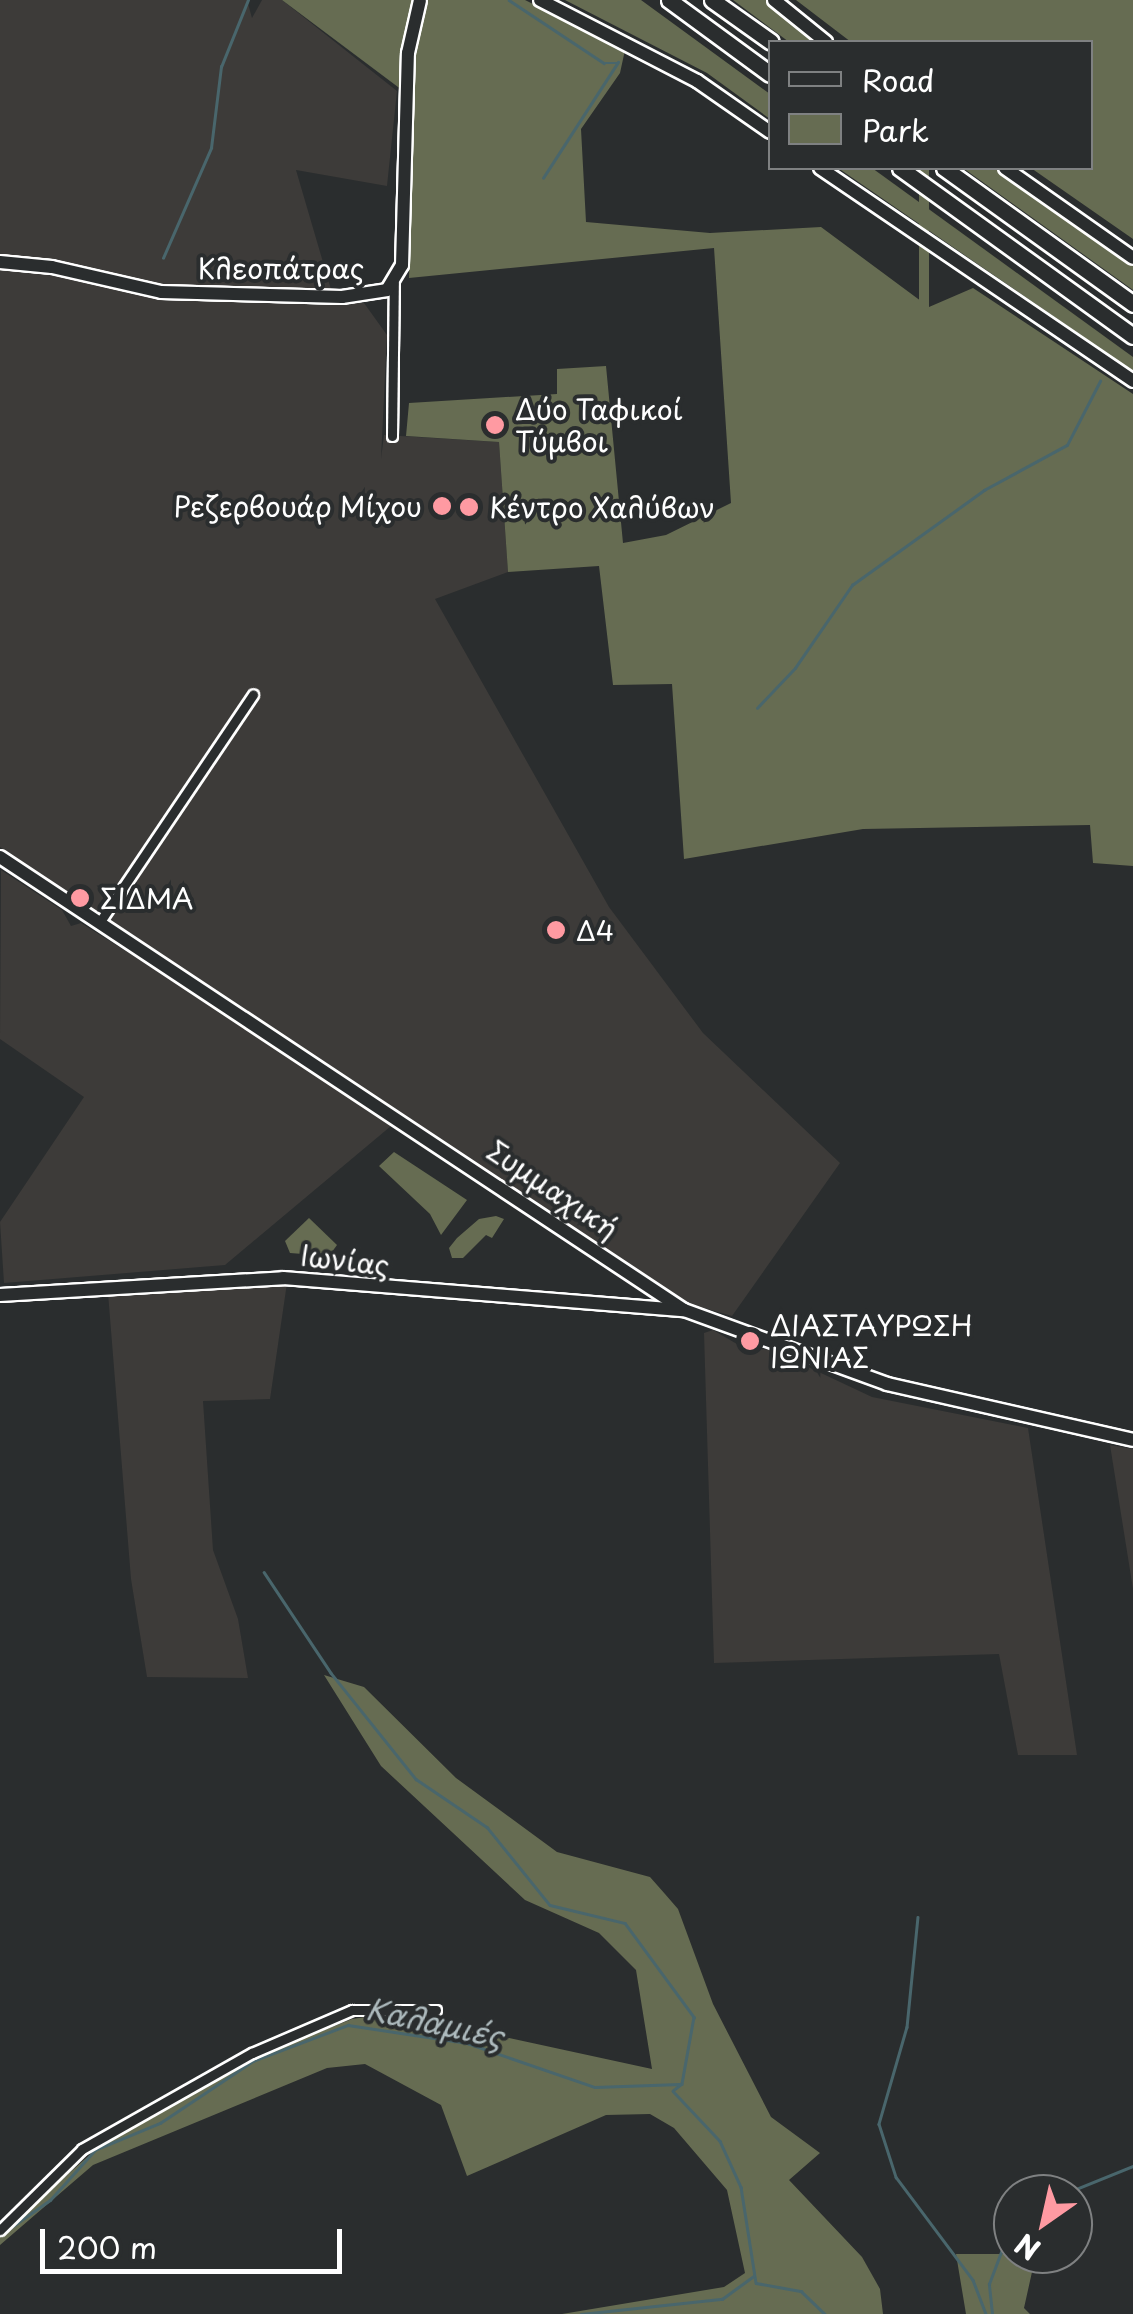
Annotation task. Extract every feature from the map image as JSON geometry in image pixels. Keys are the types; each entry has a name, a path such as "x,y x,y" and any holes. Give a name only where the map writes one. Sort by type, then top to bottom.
{"highway":[{"path":"669,0 768,73"},
{"path":"712,0 768,41"},
{"path":"903,170 1133,336"},
{"path":"947,170 1133,304"}],"street":[{"name":"Κλεοπάτρας","path":"0,262 174,293 342,297 378,294 394,283 402,265 408,53 420,0"},
{"path":"540,0 697,81 768,131"},
{"path":"774,0 824,40"},
{"path":"823,170 1133,381"},
{"path":"1008,170 1133,258"},
{"path":"392,436 394,283"},
{"path":"101,920 253,694"},
{"name":"Συμμαχική","path":"0,857 660,1290 684,1310 888,1384 1133,1440"},
{"name":"Ιωνίας","path":"0,1295 283,1278 684,1310"},
{"path":"651,1308 660,1290"},
{"path":"0,2230 82,2148 252,2053 352,2010 436,2010"}],"shaded area":[{"path":"0,0 247,0 252,18 262,0 282,0 397,91 387,186 296,170 335,303 364,303 387,335 381,459 384,435 499,442 508,572 435,599 609,907 703,1033 840,1163 732,1316 690,1304 0,847"},
{"path":"1,870 62,910 71,926 81,923 397,1121 225,1265 4,1283 0,1222 84,1097 0,1039"},
{"path":"287,1283 270,1399 203,1401 213,1550 238,1619 248,1678 147,1677 131,1579 108,1293"},
{"path":"713,1330 742,1347 772,1350 872,1397 1028,1428 1077,1755 1018,1755 999,1654 714,1663 704,1333"},
{"path":"1110,1445 1133,1449 1133,1589"}],"green space":[{"path":"282,0 525,0 625,50 620,73 581,129 586,222 710,233 821,227 929,307 973,288 1133,394 1133,866 1093,863 1090,825 863,829 684,859 672,684 613,685 599,566 508,572 499,442 406,436 409,403 557,394 557,369 606,366 623,543 666,535 731,503 714,248 409,278 414,99"},
{"path":"565,0 641,0 768,93 768,118 707,73"},
{"path":"733,0 773,0 821,40 786,40"},
{"path":"796,0 1133,0 1133,239 1034,170 1093,170 1093,40 848,40"},
{"path":"841,170 875,170 1133,357 1133,371"},
{"path":"919,170 929,170 929,432 919,432"},
{"path":"966,170 999,170 1133,264 1133,290"},
{"path":"394,1152 467,1200 441,1235 430,1214 379,1166"},
{"path":"309,1218 337,1245 329,1256 290,1253 285,1241"},
{"path":"479,1219 504,1219 492,1238 486,1235 463,1258 452,1258 449,1248 457,1238"},
{"path":"324,1675 364,1687 456,1778 557,1852 650,1877 665,1894 678,1909 713,2004 771,2117 820,2153 789,2180 862,2257 880,2289 883,2314 562,2314 724,2287 745,2273 727,2190 674,2128 650,2114 606,2115 467,2176 441,2105 365,2064 327,2068 93,2165 0,2245 0,2235 94,2151 249,2060 352,2019 394,2013 652,2069 636,1970 599,1933 525,1900 381,1766"},
{"path":"956,2254 993,2254 993,2274 1032,2274 1024,2308 1030,2314 966,2314"}],"waterway":[{"path":"163,258 211,148 221,67 248,0"},
{"path":"509,0 604,63 617,63"},
{"path":"543,178 618,62"},
{"path":"757,708 795,668 852,585 984,490 1067,445 1100,381"},
{"name":"Καλαμιές","path":"264,1572 331,1673 416,1779 487,1827 550,1905 625,1923 694,2017 682,2084 673,2091 720,2141 741,2187 756,2283 801,2291 825,2314"},
{"path":"918,1917 907,2027 879,2124 896,2177 973,2280 986,2314"},
{"name":"Καλαμιές","path":"0,2235 50,2200 95,2150 160,2123 253,2061 348,2025 467,2043 595,2087 680,2084"},
{"path":"1093,2182 1133,2166"},
{"path":"992,2314 989,2284 993,2273"},
{"path":"581,2314 722,2299 754,2276"}],"place":[{"name":"Δύο Ταφικοί Τύμβοι","path":"495,425"},
{"name":"Ρεζερβουάρ Μίχου","path":"442,506"},
{"name":"Κέντρο Χαλύβων","path":"469,507"},
{"name":"ΣΙΔΜΑ","path":"80,898"},
{"name":"Δ4","path":"556,930"},
{"name":"ΔΙΑΣΤΑΥΡΩΣΗ ΙΩΝΙΑΣ","path":"750,1341"}]}
